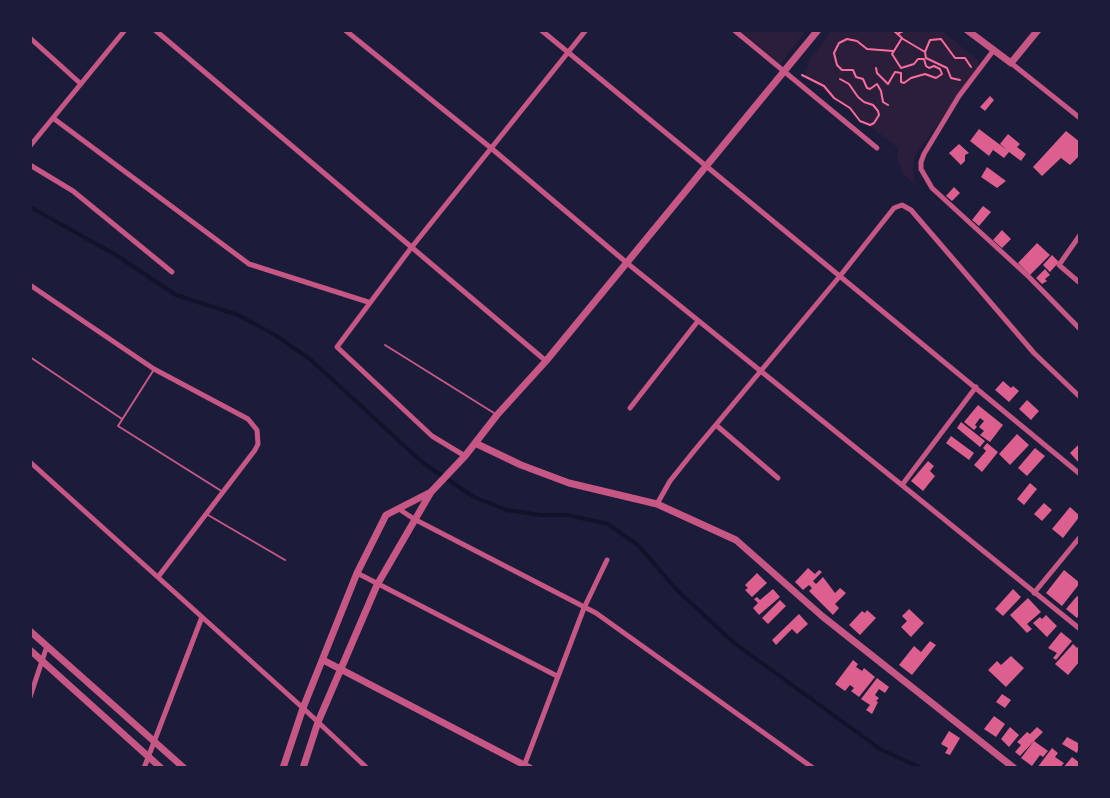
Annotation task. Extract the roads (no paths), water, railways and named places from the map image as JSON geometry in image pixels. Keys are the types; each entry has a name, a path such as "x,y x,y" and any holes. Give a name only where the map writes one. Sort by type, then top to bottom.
{"street":[{"path":"30,146 125,30"},
{"path":"155,30 546,361"},
{"path":"345,30 491,148 698,321 1080,629"},
{"path":"541,30 1080,474"},
{"path":"465,456 432,436 337,347 368,302 586,30"},
{"path":"734,30 878,148"},
{"path":"968,30 1080,118"},
{"path":"1011,63 1038,30"},
{"path":"303,768 318,722 377,585 433,489 465,456 497,415 546,361 784,72 815,31"},
{"path":"30,38 81,84"},
{"path":"993,51 959,96 921,162 925,178 932,188 1029,277 1080,329"},
{"path":"53,118 249,264 368,302"},
{"path":"30,135 36,140"},
{"path":"30,165 73,191 172,272"},
{"path":"657,504 670,481 894,208 902,206 911,210 1034,353 1080,397"},
{"path":"1080,235 1059,265 1080,283"},
{"path":"30,285 154,369 248,419 257,430 258,444 255,450 158,577"},
{"path":"630,408 698,321"},
{"path":"902,485 976,387"},
{"path":"716,425 778,478"},
{"path":"475,443 521,465 569,483 657,504 736,540 822,616 1014,768"},
{"path":"30,462 367,768"},
{"path":"283,768 303,708 357,573 386,515 433,489"},
{"path":"399,509 414,519 596,613 813,768"},
{"path":"1034,593 1080,537"},
{"path":"323,660 526,767 557,676 607,560"},
{"path":"357,573 557,676"},
{"path":"144,768 202,617"},
{"path":"30,631 184,768"},
{"path":"30,697 47,646"},
{"path":"30,650 161,768"},
{"path":"75,690 83,678"}],"lane":[{"path":"385,345 497,415"},
{"path":"30,357 122,419"},
{"path":"154,369 118,426 223,492"},
{"path":"206,514 285,561"}],"waterway":[{"path":"30,207 116,255 176,295 238,315 275,335 310,359 423,463 474,497 507,510 541,515 567,515 608,524 638,545 677,590 733,642 880,749 921,768"}]}
